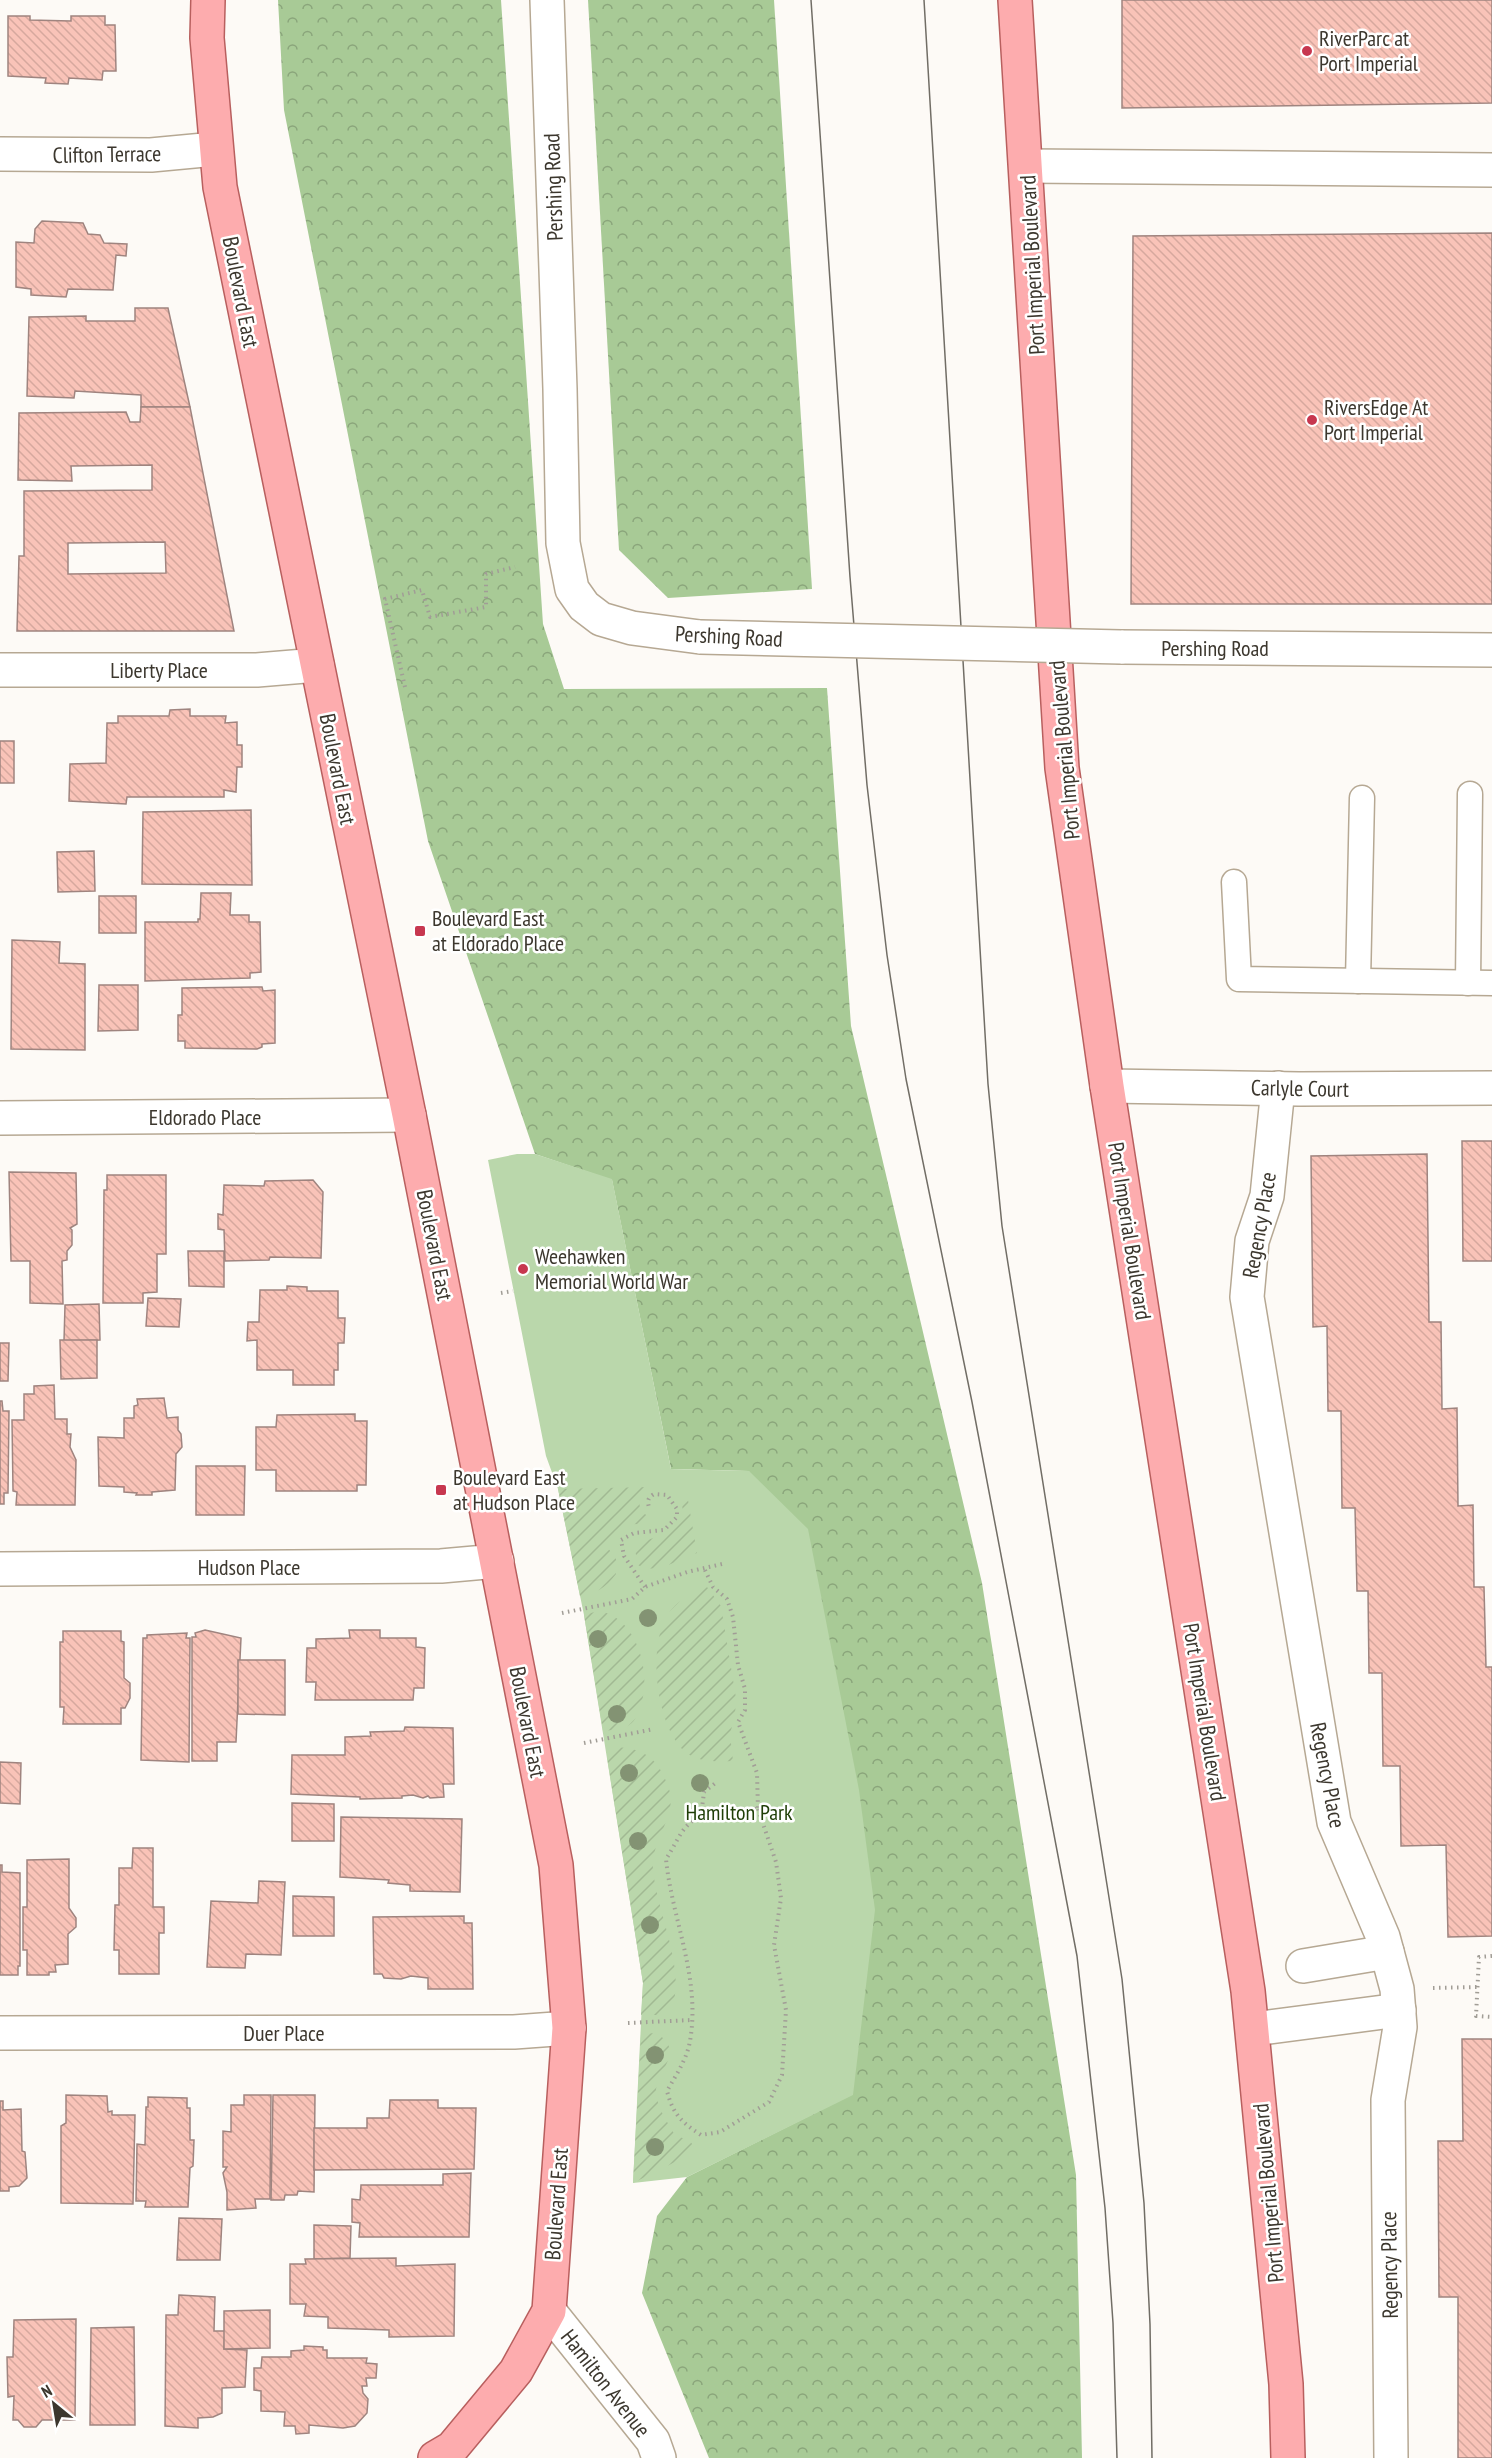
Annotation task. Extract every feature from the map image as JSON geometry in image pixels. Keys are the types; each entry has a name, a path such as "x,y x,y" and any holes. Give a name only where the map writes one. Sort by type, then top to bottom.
{"main road":[{"name":"Boulevard East","path":"208,0 207,38 220,187 409,1114 556,1865 569,2028 549,2311 516,2371 452,2448 435,2458"},
{"name":"Port Imperial Boulevard","path":"1015,0 1062,768 1107,1086 1253,2029 1286,2384 1288,2458"}],"street":[{"name":"Pershing Road","path":"547,0 560,378 563,543 572,589 584,606 601,619 632,628 700,637 1121,647 1492,650"},
{"name":"Clifton Terrace","path":"0,154 151,155 215,149"},
{"path":"1026,166 1492,170"},
{"name":"Liberty Place","path":"0,670 257,670 317,665"},
{"name":"Carlyle Court","path":"1107,1086 1492,1088"},
{"name":"Regency Place","path":"1278,1088 1267,1196 1252,1241 1247,1297 1334,1822 1383,1937 1397,1989 1400,2027 1388,2100 1391,2458"},
{"name":"Eldorado Place","path":"0,1118 409,1114"},
{"name":"Hudson Place","path":"0,1569 441,1566 497,1561"},
{"path":"1303,1966 1388,1952"},
{"path":"1253,2029 1399,2010"},
{"name":"Duer Place","path":"0,2033 514,2032 569,2028"},
{"name":"Hamilton Avenue","path":"549,2311 653,2441 659,2458"}],"lane":[{"path":"1468,983 1470,794"},
{"path":"1358,981 1362,798"},
{"path":"1234,882 1239,979 1492,984"}],"path":[{"path":"405,687 385,599 422,590 430,618 486,607 486,574 515,567"},
{"path":"501,1293 513,1291"},
{"path":"645,1587 624,1556 621,1540 634,1533 664,1530 677,1517 677,1509 667,1495 661,1493 649,1497 650,1510"},
{"path":"562,1613 632,1599 645,1587 687,1572 705,1570 722,1564"},
{"path":"705,1570 713,1587 727,1599 733,1617 738,1665 745,1689 745,1710 738,1722 757,1773 758,1809 776,1862 780,1889 781,1898 774,1945 786,2010 782,2075 767,2101 720,2132 701,2135 686,2125 672,2110 667,2091 681,2066 690,2042 692,1992 666,1859 687,1825 701,1816 716,1810 758,1809"},
{"path":"584,1743 654,1729"},
{"path":"701,1816 704,1792 718,1781"},
{"path":"1492,1956 1479,1957 1476,2016 1492,2017"},
{"path":"628,2023 691,2020"}],"green space":[{"path":"278,0 501,0 543,624 564,689 827,688 851,1026 982,1583 1076,2175 1082,2458 709,2458 642,2293 657,2216 687,2177 853,2094 749,1471 671,1469 612,1180 535,1154 428,841 284,110"},
{"path":"588,0 774,0 812,589 668,598 619,550"},
{"name":"Hamilton Park","path":"517,1154 535,1154 612,1179 671,1469 749,1471 808,1529 859,1790 875,1910 853,2095 687,2177 633,2183 643,1983 584,1615 558,1489 546,1456 488,1160"},
{"path":"650,1487 642,1497 640,1505 643,1512 653,1520 625,1526 615,1532 608,1548 616,1559 616,1574 600,1589 580,1596 558,1489"},
{"path":"688,1500 697,1553 660,1568 652,1569 638,1565 635,1550 637,1545 677,1527 683,1512 681,1501"},
{"path":"707,1587 721,1606 736,1698 735,1715 730,1734 733,1761 704,1760 688,1754 677,1743 669,1728 659,1691 657,1651 665,1620 678,1603"},
{"path":"598,1611 611,1615 623,1623 632,1635 643,1663 644,1692 641,1705 629,1725 616,1730 603,1731 584,1615"},
{"path":"617,1747 636,1750 656,1763 665,1779 671,1799 667,1819 653,1859 655,1884 675,1969 674,2000 664,2015 641,2015 643,1983 607,1757"},
{"path":"656,2033 665,2040 670,2053 656,2091 658,2103 675,2135 690,2141 697,2151 633,2183 641,2034"}],"building":[{"name":"RiverParc at Port Imperial","path":"1122,0 1492,0 1492,103 1122,108"},
{"path":"8,16 30,16 30,20 71,21 71,16 105,16 105,25 115,25 116,71 103,71 102,80 69,78 68,84 45,83 46,78 8,76"},
{"path":"42,221 83,223 88,234 100,235 104,243 127,244 126,256 116,255 113,290 68,289 66,297 31,295 31,289 16,287 16,242 34,243 35,229"},
{"name":"RiversEdge At Port Imperial","path":"1492,233 1492,604 1131,604 1133,236"},
{"path":"135,308 168,308 190,407 141,407 141,395 75,391 74,398 27,396 29,317 86,316 86,321 135,321"},
{"path":"141,407 190,407 234,631 17,631 19,556 24,556 24,491 152,490 152,465 71,466 72,481 18,480 19,413 126,412 130,422 140,422","holes":["165,542 166,573 68,574 68,543"]},
{"path":"190,709 190,716 226,716 225,723 237,722 237,745 242,745 242,767 237,767 236,792 224,790 224,797 127,797 126,804 69,801 70,764 106,763 107,723 118,723 118,716 169,716 170,710"},
{"path":"0,741 14,741 14,783 0,783"},
{"path":"251,810 252,885 142,884 143,812"},
{"path":"94,851 95,891 58,892 57,852"},
{"path":"201,893 231,893 230,915 249,915 249,922 260,922 261,972 250,973 250,978 145,981 145,922 198,922"},
{"path":"99,896 136,896 136,933 99,933"},
{"path":"12,940 60,942 59,963 85,964 85,1050 11,1049"},
{"path":"99,985 138,985 138,1030 98,1031"},
{"path":"262,987 263,991 275,990 275,1043 262,1044 262,1047 257,1049 185,1048 185,1041 178,1041 178,1015 182,1015 182,988"},
{"path":"1462,1141 1492,1141 1492,1261 1463,1261"},
{"path":"1427,1154 1429,1322 1441,1322 1442,1409 1457,1408 1458,1506 1473,1505 1474,1587 1484,1587 1486,1667 1492,1667 1492,1936 1448,1937 1446,1845 1401,1846 1400,1766 1383,1766 1382,1673 1369,1673 1368,1591 1357,1591 1355,1508 1342,1508 1341,1411 1328,1411 1327,1326 1313,1327 1311,1156"},
{"path":"9,1172 76,1173 77,1224 70,1228 72,1245 67,1251 67,1260 62,1261 63,1304 30,1303 30,1261 11,1261"},
{"path":"107,1175 166,1175 166,1254 157,1254 157,1292 143,1293 143,1303 103,1303 104,1190 107,1190"},
{"path":"313,1180 323,1192 321,1258 270,1257 269,1260 225,1261 224,1230 218,1229 218,1214 223,1215 224,1185 264,1186 265,1181"},
{"path":"188,1251 224,1251 224,1287 189,1286"},
{"path":"287,1286 307,1287 307,1291 338,1291 338,1318 345,1318 344,1343 338,1343 338,1370 334,1370 334,1385 293,1385 293,1370 257,1370 257,1340 247,1341 248,1322 259,1322 260,1290 287,1290"},
{"path":"148,1298 181,1299 179,1327 146,1326"},
{"path":"99,1304 100,1340 64,1341 65,1305"},
{"path":"60,1340 97,1340 97,1378 61,1379"},
{"path":"0,1343 9,1343 8,1381 0,1381"},
{"path":"54,1385 55,1419 67,1419 67,1434 71,1434 70,1447 76,1460 75,1505 16,1505 17,1492 13,1491 12,1420 24,1420 24,1394 34,1394 34,1386"},
{"path":"164,1398 167,1418 178,1417 178,1430 181,1434 182,1447 176,1454 175,1490 152,1492 152,1495 136,1495 137,1493 124,1492 124,1487 99,1486 98,1437 124,1438 124,1418 134,1418 134,1406 138,1405 137,1399"},
{"path":"0,1401 2,1401 3,1411 9,1411 8,1493 4,1493 4,1504 0,1504"},
{"path":"355,1414 355,1421 367,1421 366,1485 357,1485 357,1491 276,1491 276,1470 256,1470 256,1427 276,1427 277,1415"},
{"path":"196,1466 245,1466 244,1515 196,1515"},
{"path":"205,1630 241,1638 236,1742 217,1742 217,1761 192,1761 192,1637 196,1637 195,1633"},
{"path":"349,1630 380,1630 380,1638 416,1638 416,1647 425,1648 424,1688 414,1688 413,1700 315,1700 316,1682 306,1682 307,1648 316,1648 316,1639 350,1638"},
{"path":"63,1631 121,1631 121,1641 124,1642 124,1678 130,1683 130,1698 125,1708 121,1708 121,1724 63,1724 64,1707 60,1707 60,1642 63,1642"},
{"path":"187,1633 186,1638 190,1638 189,1762 141,1760 143,1638 147,1638 147,1635"},
{"path":"238,1660 285,1660 285,1715 238,1714"},
{"path":"405,1727 453,1728 454,1784 443,1784 444,1797 423,1798 413,1795 402,1796 402,1798 360,1799 360,1797 291,1794 292,1755 345,1755 345,1737 371,1736 370,1732 404,1731"},
{"path":"0,1762 21,1763 20,1804 0,1803"},
{"path":"292,1803 334,1804 334,1841 292,1841"},
{"path":"341,1817 462,1819 460,1892 410,1891 410,1885 388,1883 389,1880 340,1877"},
{"path":"133,1848 153,1848 153,1907 164,1907 164,1933 159,1933 159,1974 119,1974 119,1950 114,1950 115,1905 119,1905 119,1868 132,1868"},
{"path":"69,1859 69,1908 76,1918 76,1927 68,1934 68,1964 55,1965 56,1972 49,1972 49,1975 27,1975 27,1950 23,1950 23,1907 27,1907 27,1860"},
{"path":"0,1865 2,1865 2,1872 20,1873 20,1966 18,1966 18,1975 0,1975"},
{"path":"259,1881 285,1882 281,1955 246,1954 245,1968 207,1967 211,1901 258,1903"},
{"path":"293,1896 334,1897 334,1936 293,1936"},
{"path":"464,1916 464,1923 472,1923 473,1989 428,1989 428,1978 411,1976 401,1979 384,1978 382,1974 374,1974 373,1917"},
{"path":"1462,2039 1492,2039 1492,2458 1458,2458 1458,2297 1439,2297 1438,2141 1463,2141"},
{"path":"66,2095 107,2096 108,2112 112,2111 112,2115 135,2115 133,2204 61,2203 61,2126 66,2123"},
{"path":"244,2095 271,2095 270,2199 255,2199 256,2208 227,2210 227,2192 223,2173 227,2167 223,2167 223,2131 231,2132 231,2105 244,2105"},
{"path":"273,2095 315,2095 314,2192 298,2191 297,2195 285,2195 284,2200 271,2200"},
{"path":"148,2097 187,2098 187,2108 190,2108 190,2140 194,2140 188,2207 145,2207 146,2201 136,2201 137,2144 145,2145"},
{"path":"390,2100 438,2100 438,2108 476,2108 474,2169 314,2170 314,2128 367,2128 367,2118 389,2118"},
{"path":"0,2101 3,2101 3,2110 21,2109 22,2151 25,2152 27,2178 19,2186 9,2187 9,2191 0,2191"},
{"path":"471,2173 469,2237 359,2237 360,2223 352,2222 352,2199 360,2200 361,2185 443,2185 443,2174"},
{"path":"179,2218 222,2219 220,2260 177,2260"},
{"path":"314,2225 351,2226 350,2258 314,2259"},
{"path":"396,2258 396,2266 455,2264 454,2336 389,2337 389,2330 328,2328 328,2317 304,2316 306,2304 290,2304 290,2264 306,2264 305,2259"},
{"path":"179,2295 215,2297 214,2331 225,2331 224,2349 247,2350 245,2387 222,2388 222,2413 213,2417 198,2418 198,2428 165,2426 166,2315 178,2315"},
{"path":"270,2310 270,2348 224,2349 224,2311"},
{"path":"76,2319 75,2420 42,2420 36,2427 24,2427 18,2420 13,2420 14,2396 8,2397 7,2357 13,2357 14,2320"},
{"path":"134,2327 135,2425 90,2425 91,2328"},
{"path":"304,2346 323,2347 323,2350 327,2350 327,2358 367,2358 366,2363 377,2364 376,2378 366,2378 367,2386 362,2386 363,2393 368,2399 367,2413 355,2426 343,2428 309,2425 309,2433 296,2434 295,2426 284,2426 285,2412 261,2411 261,2391 254,2390 254,2368 261,2368 262,2357 291,2357 291,2351 304,2350"}],"tram line":[{"path":"811,0 850,577 867,785 887,955 906,1079 972,1402 1077,1956 1105,2208 1113,2323 1117,2458"},
{"path":"924,0 988,1084 1002,1226 1122,1979 1144,2203 1150,2324 1152,2458"}],"place":[{"name":"RiverParc at Port Imperial","path":"1307,51"},
{"name":"RiversEdge At Port Imperial","path":"1312,420"},
{"name":"Boulevard East at Eldorado Place","path":"420,931"},
{"name":"Weehawken Memorial World War","path":"523,1269"},
{"name":"Boulevard East at Hudson Place","path":"441,1490"}]}
